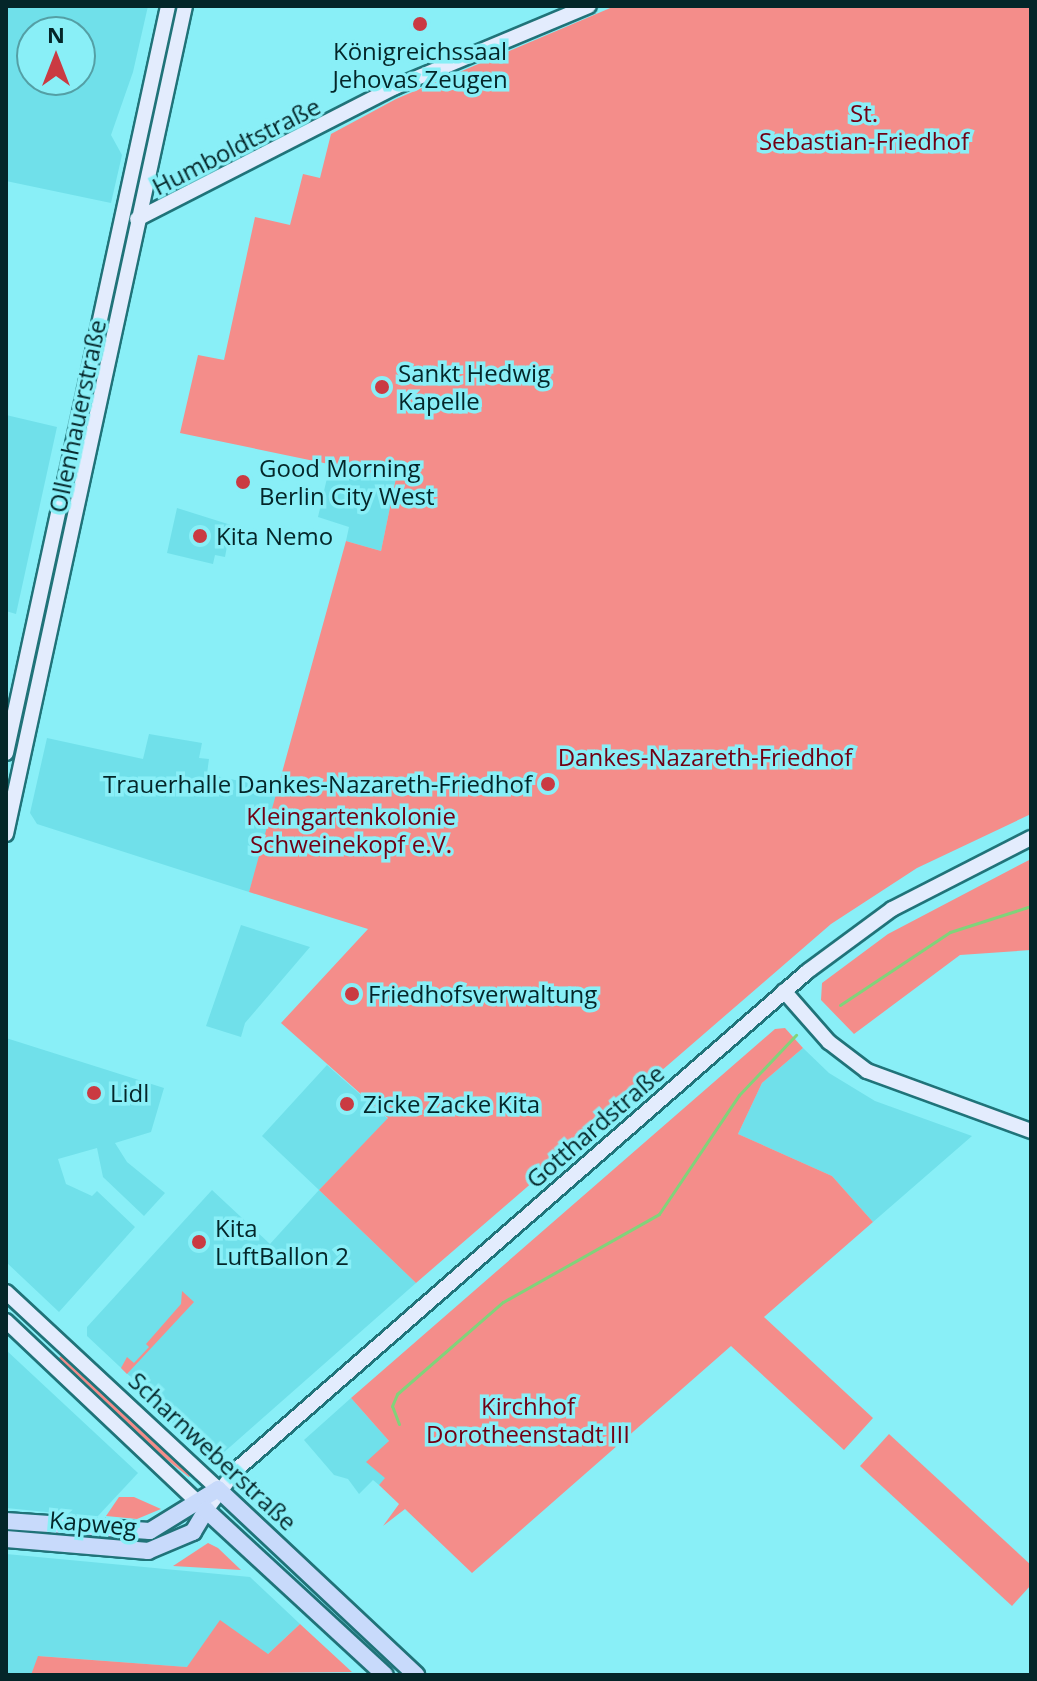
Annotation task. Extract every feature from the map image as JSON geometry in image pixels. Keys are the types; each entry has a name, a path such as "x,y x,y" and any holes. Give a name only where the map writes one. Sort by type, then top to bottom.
{"main road":[{"name":"Ollenhauerstraße","path":"6,753 168,6"},
{"name":"Ollenhauerstraße","path":"6,834 142,218 185,6"},
{"name":"Humboldtstraße","path":"121,223 142,218 395,87 589,6"},
{"path":"138,144 155,147"},
{"name":"Gotthardstraße","path":"218,1489 784,991 892,909 1031,838"},
{"path":"784,991 829,1042 867,1071 1031,1131"},
{"name":"Scharnweberstraße","path":"6,1292 416,1675"},
{"name":"Scharnweberstraße","path":"6,1321 385,1675"},
{"path":"202,1506 218,1489"},
{"name":"Kapweg","path":"6,1521 133,1533 159,1527 202,1506"},
{"name":"Kapweg","path":"6,1539 148,1551 193,1532 202,1506"},
{"path":"321,1616 337,1601"}],"shaded area":[{"path":"6,6 148,6 133,72 111,135 122,155 111,203 6,181"},
{"path":"6,415 57,427 16,614 6,611"},
{"path":"330,465 396,478 381,551 346,541 349,527 318,517"},
{"name":"Kita Nemo","path":"177,508 231,525 225,557 215,555 213,564 167,553"},
{"path":"149,734 202,743 199,758 209,759 207,774 281,790 249,892 37,824 30,813 47,738 143,759"},
{"path":"241,925 310,947 245,1023 241,1037 206,1026"},
{"path":"6,1038 164,1088 151,1132 115,1143 127,1162 165,1193 144,1216 103,1177 97,1148 58,1159 66,1184 92,1196 97,1191 135,1227 59,1312 6,1262"},
{"path":"803,1048 829,1073 875,1101 972,1136 873,1222 832,1176 738,1134 762,1083"},
{"path":"327,1065 388,1119 319,1190 262,1136"},
{"path":"212,1190 270,1244 319,1190 416,1283 222,1454 213,1454 162,1415 166,1410 87,1336 87,1327"},
{"path":"6,1350 138,1473 97,1517 6,1508"},
{"path":"351,1398 389,1441 385,1479 379,1485 373,1480 359,1494 348,1479 334,1475 304,1440"},
{"path":"6,1554 250,1577 300,1624 268,1654 187,1667 39,1656 31,1675 6,1675"}],"green space":[{"path":"615,6 1031,6 1031,814 917,868 831,924 416,1283 319,1190 388,1118 281,1023 368,929 249,892 346,541 381,551 396,478 180,433 198,355 224,360 255,217 290,225 303,174 320,178 331,134 396,99"},
{"path":"119,253 127,253 88,431 82,430"},
{"path":"1031,859 1031,950 960,955 854,1034 821,1000 822,983 888,934"},
{"name":"Kirchhof Dorotheenstadt III","path":"785,1028 803,1048 762,1083 738,1134 832,1176 873,1222 764,1317 873,1418 844,1450 731,1346 472,1573 405,1509 383,1526 399,1504 379,1485 385,1478 366,1462 389,1441 351,1398 775,1029"},
{"path":"182,1291 194,1302 127,1374 121,1368 127,1357 134,1363 149,1347 146,1344 181,1304"},
{"path":"64,1353 193,1473 189,1477 134,1434 56,1361"},
{"path":"889,1434 1031,1565 1031,1585 1012,1606 860,1466"},
{"path":"119,1497 134,1497 161,1509 137,1519 106,1516"},
{"path":"208,1543 218,1548 241,1570 173,1566"},
{"path":"220,1620 268,1654 300,1624 352,1672 31,1675 38,1656 187,1667"}],"waterway":[{"path":"840,1005 950,932 1031,906"},
{"path":"399,1424 392,1406 397,1394 503,1302 659,1214 739,1095 796,1035"}],"place":[{"name":"Königreichssaal Jehovas Zeugen","path":"420,24"},
{"name":"Sankt Hedwig Kapelle","path":"382,387"},
{"name":"Good Morning Berlin City West","path":"243,482"},
{"name":"Kita Nemo","path":"200,536"},
{"name":"Trauerhalle Dankes-Nazareth-Friedhof","path":"548,784"},
{"name":"Friedhofsverwaltung","path":"352,994"},
{"name":"Lidl","path":"94,1093"},
{"name":"Zicke Zacke Kita","path":"347,1104"},
{"name":"Kita LuftBallon 2","path":"199,1242"}],"park label":[{"name":"St. Sebastian-Friedhof","path":"864,127"},
{"name":"Dankes-Nazareth-Friedhof","path":"705,757"},
{"name":"Kleingartenkolonie Schweinekopf e.V.","path":"351,830"}]}
